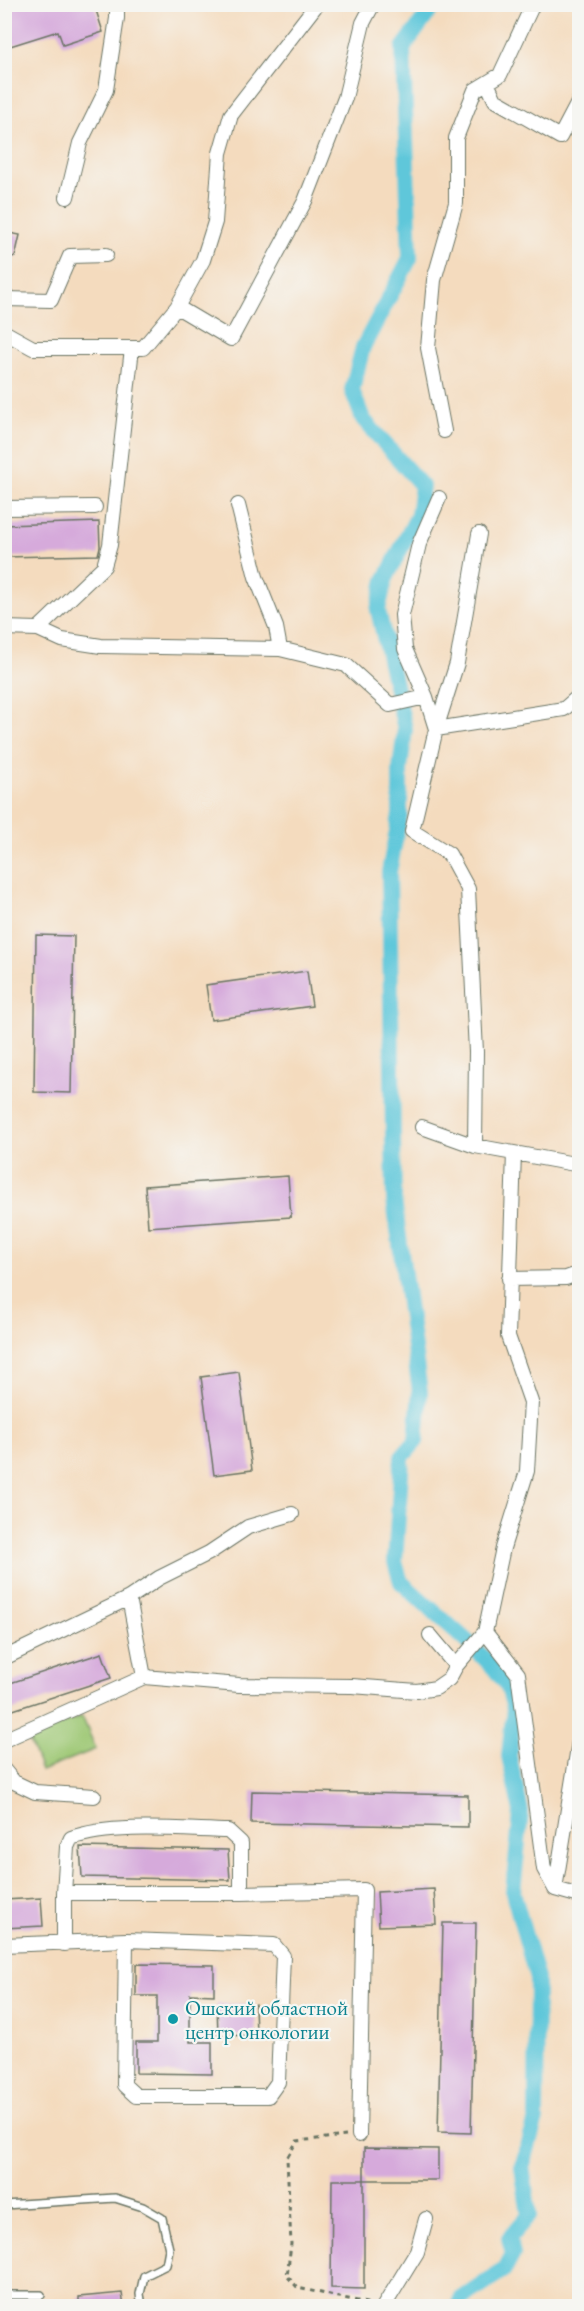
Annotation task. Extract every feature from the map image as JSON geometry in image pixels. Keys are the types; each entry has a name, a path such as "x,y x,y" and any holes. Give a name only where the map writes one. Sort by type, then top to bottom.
{"street":[{"path":"67,197 80,143 106,90 117,4"},
{"path":"4,332 33,348 143,348 177,307 203,260 215,222 220,153 231,115 317,4"},
{"path":"177,307 231,339 305,201 345,98 363,23 373,4"},
{"path":"444,431 428,348 434,280 456,202 456,138 475,90 500,75 533,4"},
{"path":"487,83 495,100 560,137 579,99"},
{"path":"4,299 51,300 70,256 106,255"},
{"path":"38,629 104,566 110,546 132,348"},
{"path":"436,729 426,697 405,649 402,615 419,544 439,498"},
{"path":"238,505 256,577 276,627 280,649"},
{"path":"4,508 95,507"},
{"path":"475,1146 477,1052 468,889 449,854 412,831 436,729 457,663 479,534"},
{"path":"4,628 38,629 62,640 101,646 280,649 346,665 390,705 426,697"},
{"path":"436,729 564,709 579,696"},
{"path":"422,1127 475,1146 579,1165"},
{"path":"4,1740 144,1677 239,1684 352,1686 417,1691 436,1688 449,1679 460,1660 481,1635 502,1548 527,1471 531,1402 508,1336 514,1153"},
{"path":"509,1279 566,1278 579,1273"},
{"path":"4,1658 129,1598 159,1578 209,1553 248,1527 292,1514"},
{"path":"129,1598 144,1677"},
{"path":"430,1635 460,1660"},
{"path":"481,1635 518,1674 544,1869 555,1888 579,1896"},
{"path":"555,1888 579,1735"},
{"path":"4,1770 14,1782 35,1792 94,1796"},
{"path":"64,1944 67,1847 71,1838 80,1835 132,1829 228,1831 241,1843 241,1893"},
{"path":"64,1893 364,1890 359,2135"},
{"path":"4,1945 126,1940 274,1945 283,1956 278,2082 268,2096 136,2096 124,2085 126,1940"},
{"path":"384,2306 417,2252 426,2219"}],"lane":[{"path":"4,2205 115,2198 143,2207 162,2218 169,2249 166,2265 144,2276 140,2294 142,2307"},
{"path":"4,2295 41,2295"}],"path":[{"path":"359,2135 297,2141 287,2158 291,2244 287,2276 298,2288 384,2306"}],"green space":[{"path":"82,1716 96,1749 41,1771 28,1737"}],"building":[{"path":"26,4 94,4 103,32 63,45 58,31 4,48 4,11"},
{"path":"4,232 20,235 15,257 4,255"},
{"path":"99,522 98,555 4,557 4,525"},
{"path":"36,935 74,936 71,1093 34,1092"},
{"path":"307,971 312,1006 211,1020 206,985"},
{"path":"288,1176 291,1217 148,1227 145,1186"},
{"path":"239,1372 252,1470 214,1475 201,1377"},
{"path":"102,1653 111,1678 4,1713 4,1685"},
{"path":"252,1791 468,1795 468,1827 251,1823"},
{"path":"80,1847 228,1850 230,1880 82,1877"},
{"path":"434,1889 436,1924 379,1926 377,1892"},
{"path":"41,1898 43,1926 4,1928 4,1900"},
{"path":"443,1923 476,1923 471,2133 438,2132"},
{"name":"Ошский областной центр онкологии","path":"136,1964 214,1965 214,1995 190,1994 190,2042 212,2042 212,2074 136,2073 136,2042 157,2042 157,1996 136,1996"},
{"path":"217,2004 255,2004 256,2035 218,2036"},
{"path":"364,2148 438,2149 438,2180 364,2180"},
{"path":"332,2180 364,2180 364,2289 331,2288"},
{"path":"122,2293 124,2307 79,2307 79,2297"}],"waterway":[{"path":"435,4 403,48 410,258 363,347 352,390 363,419 422,486 418,515 385,580 378,610 405,729 400,769 400,815 389,872 394,1200 420,1392 416,1441 402,1457 395,1562 401,1582 469,1643 494,1668 508,1687 514,1708 509,1756 521,1812 513,1892 537,1979 536,2119 522,2167 529,2215 509,2238 513,2254 505,2269 461,2299 458,2306"}],"place":[{"name":"Ошский областной центр онкологии","path":"173,2019"}]}
